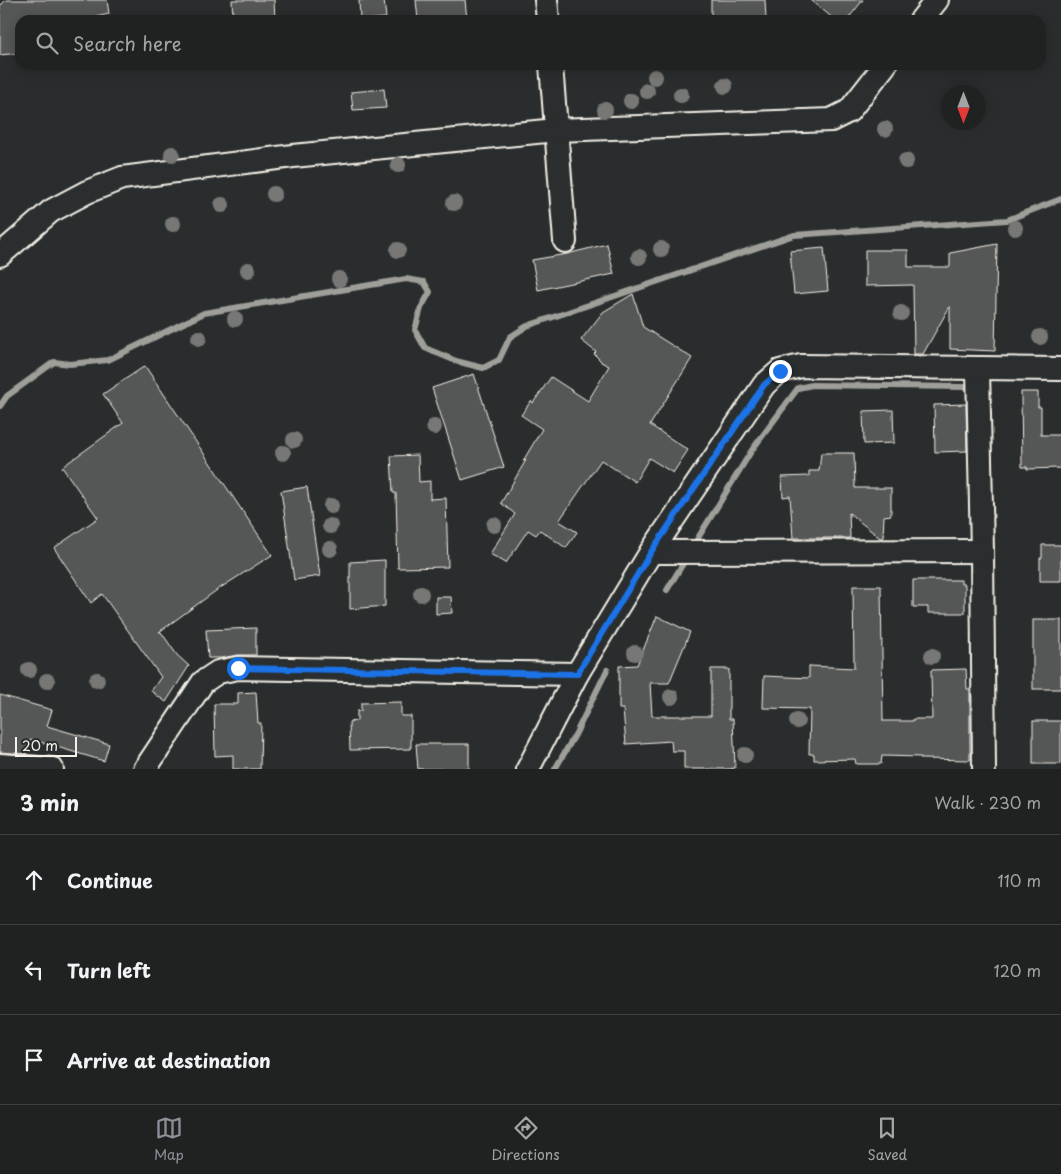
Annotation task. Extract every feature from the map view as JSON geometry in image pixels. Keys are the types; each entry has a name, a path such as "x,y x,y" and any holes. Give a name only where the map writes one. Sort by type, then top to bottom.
{"street":[{"path":"546,0 548,15"},
{"path":"925,15 937,0"},
{"path":"551,70 566,241"},
{"path":"0,255 51,211 87,192 122,178 293,156 556,130 831,120 849,111 881,70"},
{"path":"528,769 577,674 651,552 764,385 780,371 801,366 1061,369"},
{"path":"978,369 984,769"},
{"path":"651,552 982,551"},
{"path":"145,769 203,682 218,672 238,668 577,674"},
{"path":"0,765 52,769"}],"building":[{"path":"6,0 107,0 109,14 15,15 15,54 0,55 0,6"},
{"path":"232,0 274,0 275,15 233,15"},
{"path":"359,0 384,0 386,15 360,15"},
{"path":"416,0 465,0 466,15 418,15"},
{"path":"711,0 765,0 766,15 711,15"},
{"path":"811,0 863,0 851,15 829,15"},
{"path":"384,89 386,108 353,110 351,92"},
{"path":"607,244 614,274 538,290 532,260"},
{"path":"997,244 995,351 950,349 950,306 923,354 914,354 913,285 865,286 865,250 908,250 908,267 950,267 950,253"},
{"path":"824,248 828,291 794,294 790,251"},
{"path":"633,294 643,327 692,358 650,425 688,450 673,473 649,458 635,482 601,460 559,521 577,532 566,548 540,530 536,535 528,530 506,563 490,554 515,514 501,503 542,429 521,415 531,401 533,403 551,377 588,401 609,366 601,362 594,354 596,352 581,340 603,312"},
{"path":"145,366 272,555 217,590 159,632 161,632 177,655 189,666 166,702 151,691 161,677 102,594 91,603 54,548 98,518 62,467 123,423 103,394"},
{"path":"474,374 504,467 462,480 432,388"},
{"path":"1021,392 1038,392 1038,407 1041,407 1041,435 1061,435 1061,468 1027,469 1027,467 1022,467"},
{"path":"966,404 967,451 935,452 934,405"},
{"path":"893,410 894,443 864,444 863,411"},
{"path":"821,453 854,453 855,488 891,488 891,515 884,516 883,538 880,538 849,513 850,538 793,538 790,496 783,497 782,477 809,476 809,471 819,471"},
{"path":"418,455 419,482 430,481 430,499 446,498 448,567 398,568 396,493 393,493 391,456"},
{"path":"307,487 320,576 294,580 281,491"},
{"path":"1042,545 1061,545 1061,581 1040,581"},
{"path":"385,560 385,606 350,609 350,562"},
{"path":"913,580 961,580 961,584 965,584 965,613 928,613 928,607 913,607"},
{"path":"853,586 881,586 883,721 932,719 931,670 966,669 967,689 970,689 970,760 882,756 881,764 856,764 855,759 814,760 814,754 809,754 810,709 763,708 764,676 809,678 809,666 854,668"},
{"path":"436,597 451,597 452,613 436,614"},
{"path":"657,616 690,632 669,683 650,683 652,716 711,716 711,669 729,669 729,719 733,719 735,768 684,769 684,751 672,751 671,741 626,744 623,709 619,709 619,666 637,665"},
{"path":"1033,620 1061,620 1061,689 1033,689"},
{"path":"256,628 256,655 208,658 206,630"},
{"path":"256,692 258,723 261,723 260,769 233,769 233,755 215,756 214,704 238,704 238,693"},
{"path":"0,695 52,710 47,726 109,744 104,761 30,739 26,754 0,752"},
{"path":"401,702 401,716 411,716 411,749 350,750 349,722 357,721 357,711 361,711 361,703"},
{"path":"1033,721 1061,721 1061,764 1033,764"},
{"path":"416,744 469,744 469,769 418,769"}],"waterway":[{"path":"0,406 7,396 54,362 70,364 108,360 204,313 406,279 424,282 430,292 421,308 415,330 425,348 456,361 483,368 499,360 510,337 527,326 794,235 1007,220 1061,199"},
{"path":"693,546 752,450 798,388 812,385 964,387"},
{"path":"667,590 687,557"},
{"path":"555,769 575,735 607,670"}],"route":[{"path":"238,668 577,674 651,552 764,385 780,371"}]}
